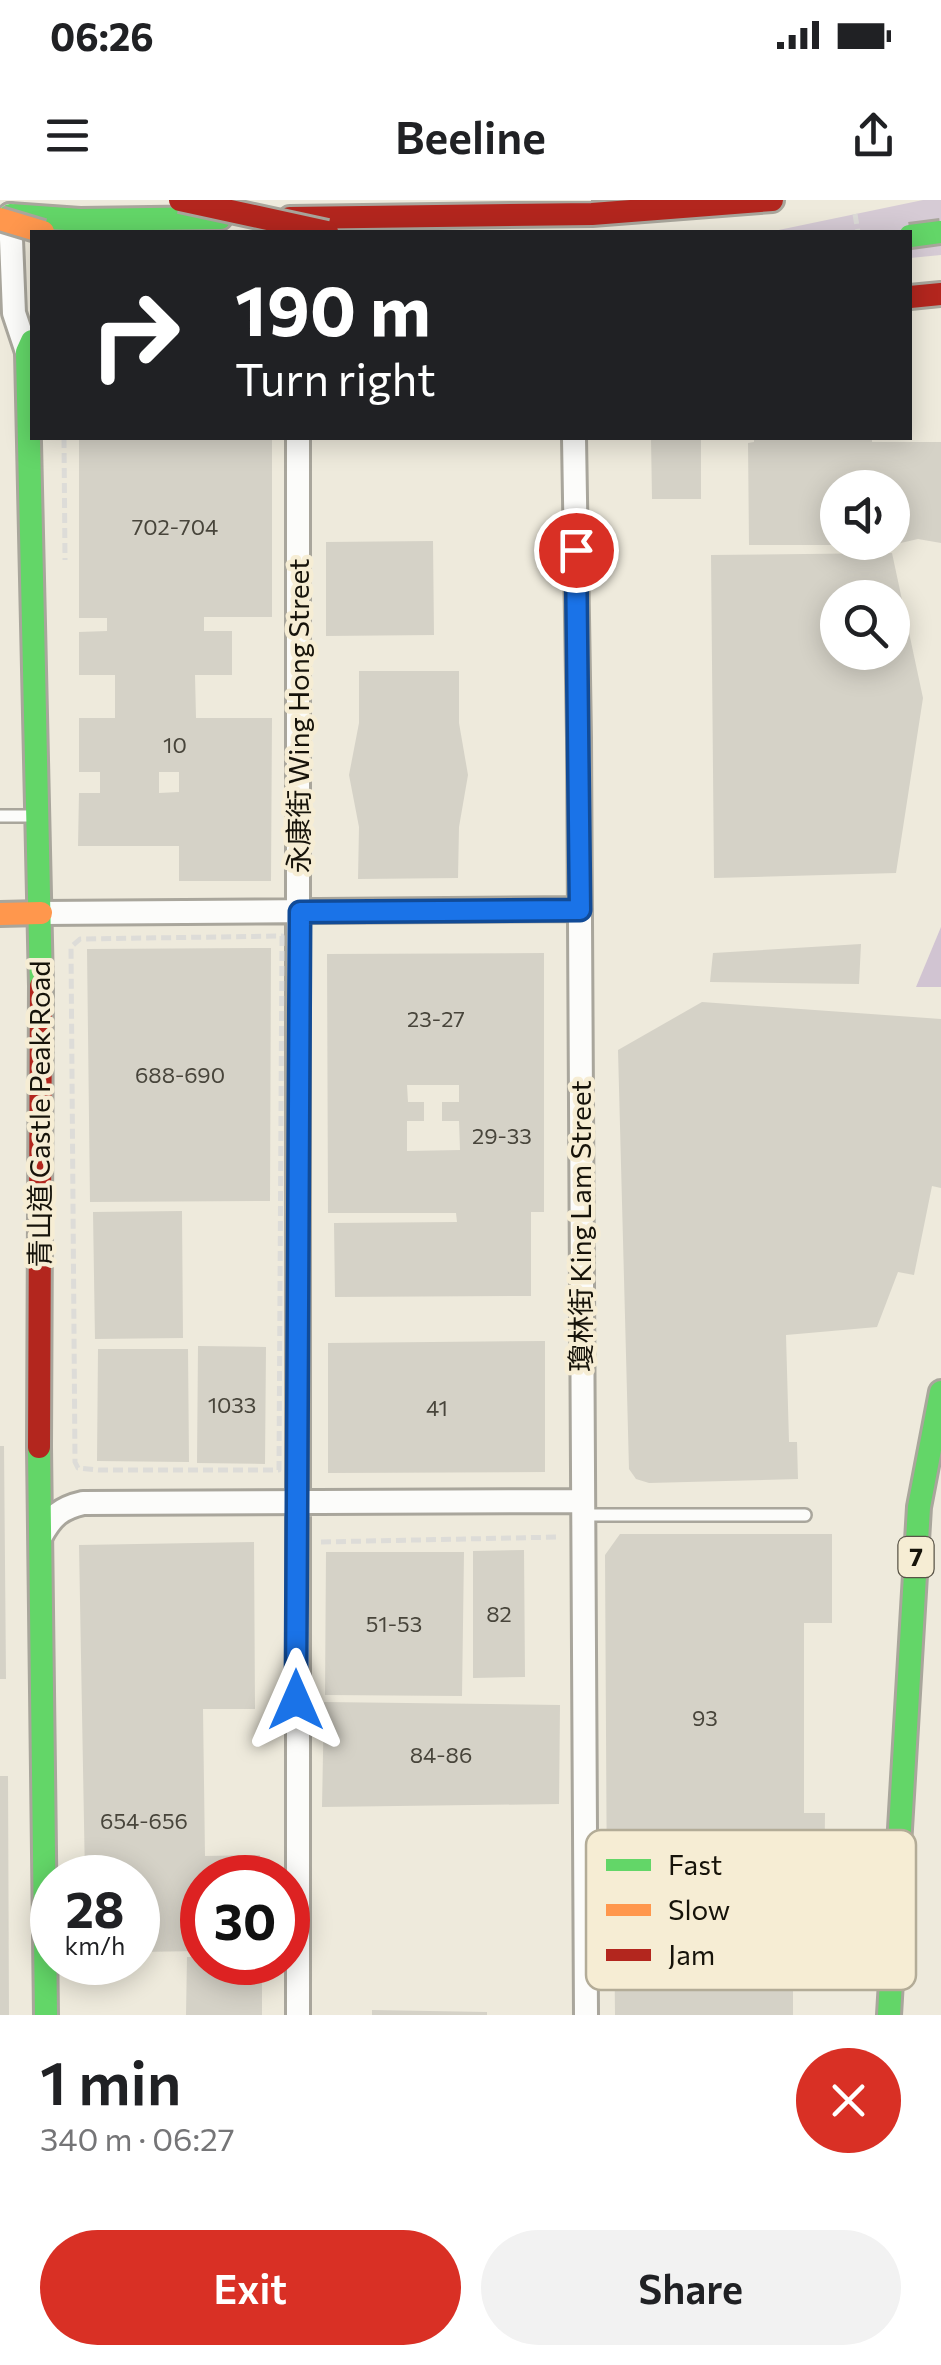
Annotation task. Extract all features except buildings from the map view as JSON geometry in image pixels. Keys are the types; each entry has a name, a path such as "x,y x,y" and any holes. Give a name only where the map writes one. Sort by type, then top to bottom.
{"main road":[{"path":"180,200 329,217 575,214 718,207 772,200"},
{"path":"3,216 81,228 283,209 329,217"},
{"path":"3,216 37,230"},
{"path":"912,238 941,232"},
{"path":"912,297 941,294"},
{"name":"青山道 Castle Peak Road","path":"15,322 42,913 40,1537 46,2015"},
{"path":"0,914 42,913"},
{"name":"7","path":"900,1830 919,1506 941,1392"},
{"name":"7","path":"889,2015 890,1990"}],"street":[{"name":"青山道 Castle Peak Road","path":"3,216 15,322"},
{"name":"永康街 Wing Hong Street","path":"298,440 298,2015"},
{"name":"瓊林街 King Lam Street","path":"574,440 586,2015"},
{"path":"42,913 580,910"},
{"path":"40,1537 50,1518 64,1508 83,1503 583,1508"}],"lane":[{"path":"912,237 941,223"},
{"path":"0,816 39,816"},
{"path":"583,1508 805,1516"}],"path":[{"path":"855,214 858,230"},
{"path":"64,440 66,573"},
{"path":"282,936 279,1470 99,1470 78,1468 75,1462 71,957 72,947 80,939 282,936"},
{"path":"319,1542 560,1537 560,1546"}],"shaded area":[{"path":"923,200 941,200 941,255 912,258 912,230 779,230"},
{"path":"941,927 941,987 916,987"}],"traffic: fast":[{"path":"10,215 80,220 220,218"},
{"path":"912,236 941,232"},
{"path":"30,345 27,352 41,986"},
{"path":"900,1830 919,1507 941,1392"},
{"path":"39,1447 46,2015"},
{"path":"889,2015 890,1990"}],"traffic: slow":[{"path":"0,219 36,230"},
{"path":"0,914 41,913"}],"traffic: jam":[{"path":"180,200 318,230"},
{"path":"290,218 592,214 772,200"},
{"path":"912,297 941,294"},
{"path":"39,1447 41,986"}],"route":[{"path":"296,1700 300,912 580,910 576,550"}]}
